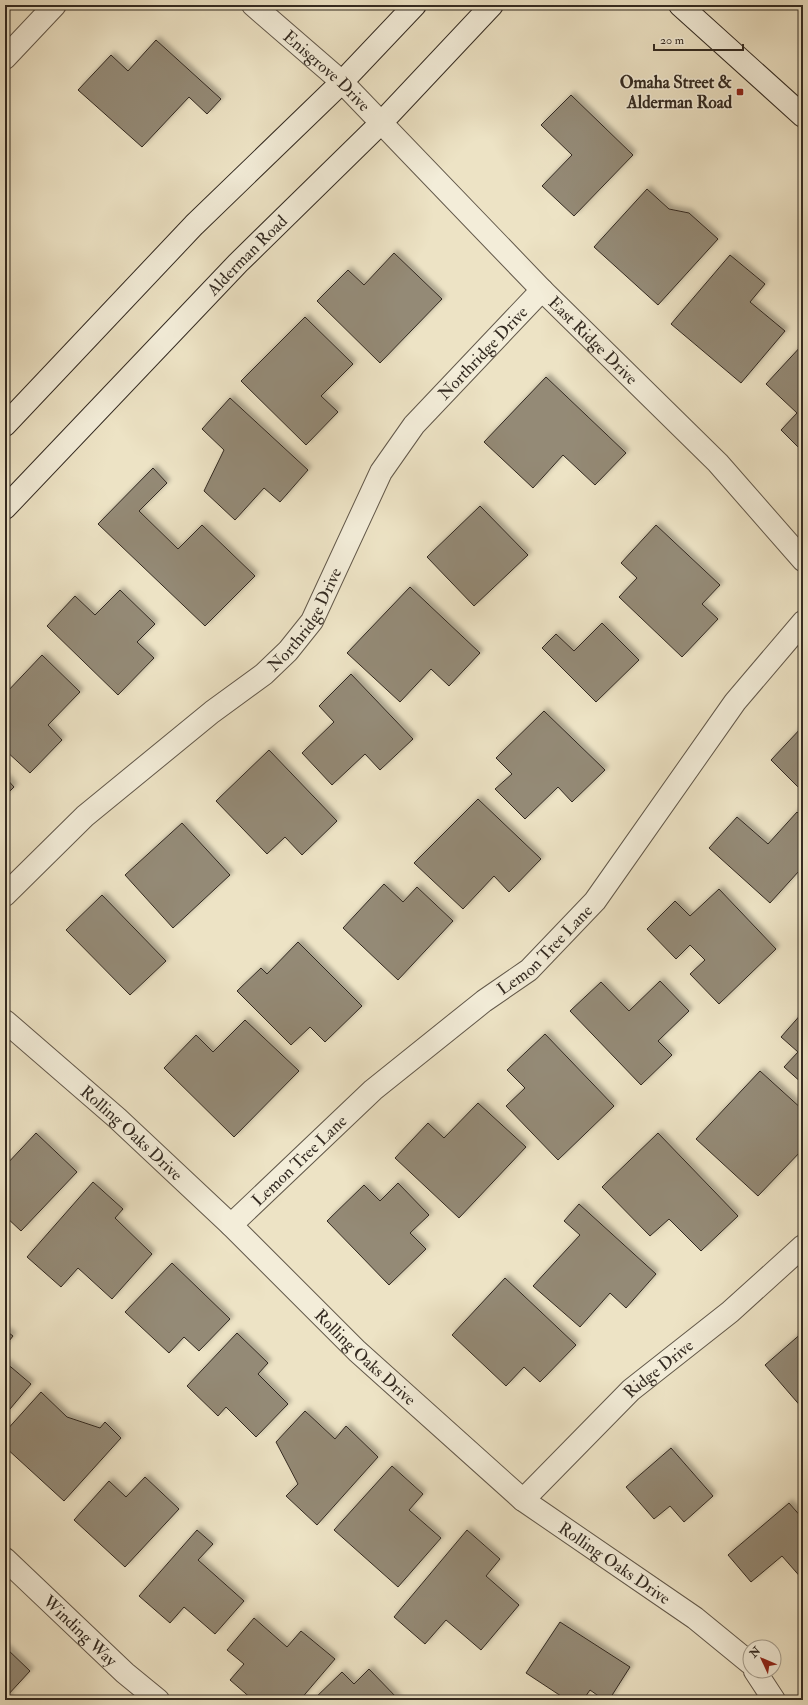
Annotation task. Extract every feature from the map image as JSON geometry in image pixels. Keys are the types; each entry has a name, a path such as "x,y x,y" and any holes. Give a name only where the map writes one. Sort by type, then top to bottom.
{"street":[{"path":"5,58 55,5"},
{"name":"Enisgrove Drive","path":"253,5 342,82 381,123"},
{"path":"5,425 194,225 342,82 415,5"},
{"name":"Alderman Road","path":"5,508 238,263 381,123 492,5"},
{"path":"680,5 803,116"},
{"name":"East Ridge Drive","path":"381,123 542,290 718,463 803,560"},
{"name":"Northridge Drive","path":"5,895 85,816 212,712 264,674 288,651 312,621 381,472 414,425 542,290"},
{"name":"Lemon Tree Lane","path":"231,1225 373,1090 484,1001 529,970 595,901 735,702 803,622"},
{"name":"Rolling Oaks Drive","path":"5,1021 117,1118 231,1225 356,1351 524,1500 695,1618 742,1656"},
{"name":"Ridge Drive","path":"524,1500 631,1390 730,1312 803,1246"},
{"name":"Winding Way","path":"5,1559 125,1673 158,1700"},
{"path":"760,1679 772,1699"}],"building":[{"path":"156,40 221,99 207,114 189,97 142,147 78,90 111,55 128,71"},
{"path":"571,95 633,155 574,216 542,186 572,155 541,125"},
{"path":"647,189 669,209 689,213 718,239 658,305 594,247"},
{"path":"394,253 442,299 380,363 317,301 348,270 364,285"},
{"path":"730,255 765,284 750,302 785,331 741,383 671,324"},
{"path":"305,317 353,364 321,396 338,412 306,445 241,381"},
{"path":"803,344 803,452 781,430 797,413 766,384"},
{"path":"546,377 626,453 595,485 563,455 533,488 484,442"},
{"path":"230,398 308,470 280,502 264,488 235,520 204,491 224,450 202,429"},
{"path":"153,468 167,483 139,511 178,549 202,525 255,576 205,626 98,524"},
{"path":"480,506 528,555 474,606 427,557"},
{"path":"656,525 720,585 702,604 718,619 682,657 619,597 637,578 621,563"},
{"path":"410,587 480,653 449,686 431,669 400,702 347,653"},
{"path":"120,590 155,624 137,642 154,658 118,695 47,626 75,596 95,615"},
{"path":"602,623 639,660 596,702 542,648 556,634 574,651"},
{"path":"42,655 80,692 48,725 62,740 30,773 5,750 5,694"},
{"path":"351,674 413,739 380,770 365,754 332,785 302,753 334,722 319,706"},
{"path":"544,711 605,770 572,802 558,787 525,819 495,789 512,774 496,758"},
{"path":"803,726 803,792 771,760"},
{"path":"269,750 337,821 302,855 285,837 267,854 216,801"},
{"path":"5,777 14,787 5,796"},
{"path":"478,799 541,859 509,892 494,876 463,909 414,863"},
{"path":"797,812 803,818 803,875 799,871 770,903 709,848 737,817 768,844"},
{"path":"182,823 230,875 173,928 125,875"},
{"path":"384,884 403,902 417,887 453,921 398,980 343,928"},
{"path":"719,889 776,949 719,1004 690,974 705,960 690,945 676,959 647,929 675,901 690,916"},
{"path":"102,895 166,961 130,995 66,930"},
{"path":"298,942 362,1006 325,1042 310,1027 291,1045 237,991 261,968 267,974"},
{"path":"660,981 689,1011 658,1041 672,1055 641,1085 570,1011 601,982 629,1011"},
{"path":"803,1012 803,1084 784,1067 798,1052 781,1037"},
{"path":"245,1020 299,1071 234,1137 164,1068 196,1035 213,1052"},
{"path":"545,1034 614,1106 558,1160 506,1106 525,1088 507,1070"},
{"path":"760,1071 803,1110 803,1149 758,1196 696,1139"},
{"path":"478,1103 526,1147 459,1218 395,1158 428,1123 444,1138"},
{"path":"36,1133 77,1172 21,1231 5,1216 5,1166"},
{"path":"658,1133 738,1216 701,1251 669,1219 650,1236 602,1187"},
{"path":"93,1182 123,1209 115,1218 152,1254 112,1299 78,1268 61,1287 27,1257"},
{"path":"398,1183 429,1215 410,1233 426,1249 389,1285 327,1221 364,1185 380,1201"},
{"path":"579,1204 656,1274 626,1308 610,1293 580,1327 533,1286 580,1235 564,1221"},
{"path":"172,1263 230,1319 199,1351 184,1337 169,1353 125,1312"},
{"path":"505,1278 576,1345 540,1382 524,1367 506,1386 452,1335"},
{"path":"5,1330 13,1336 5,1346"},
{"path":"803,1332 803,1409 765,1365"},
{"path":"237,1333 268,1363 258,1374 288,1404 256,1437 226,1407 218,1416 187,1386"},
{"path":"5,1362 31,1384 5,1415"},
{"path":"41,1392 67,1417 100,1428 105,1422 121,1438 64,1501 5,1447 5,1432"},
{"path":"305,1411 335,1439 346,1426 378,1457 317,1525 286,1496 298,1484 276,1442"},
{"path":"671,1448 713,1496 684,1522 670,1506 654,1519 626,1487"},
{"path":"392,1466 423,1494 409,1510 441,1538 398,1587 334,1530"},
{"path":"145,1477 179,1509 125,1567 74,1520 109,1481 126,1497"},
{"path":"789,1503 803,1519 803,1580 782,1556 751,1582 728,1555"},
{"path":"197,1530 213,1544 198,1560 244,1601 215,1634 184,1607 170,1623 139,1596"},
{"path":"467,1530 500,1559 486,1576 519,1605 481,1650 446,1620 425,1644 394,1617"},
{"path":"254,1618 287,1647 301,1631 335,1659 300,1700 253,1700 230,1680 244,1664 227,1650"},
{"path":"560,1622 630,1667 609,1700 604,1700 590,1690 583,1700 567,1700 526,1673"},
{"path":"5,1647 30,1671 7,1696 11,1700 5,1700"},
{"path":"369,1669 399,1700 313,1700 342,1672 354,1684"}],"place":[{"name":"Omaha Street & Alderman Road","path":"740,92"}]}
